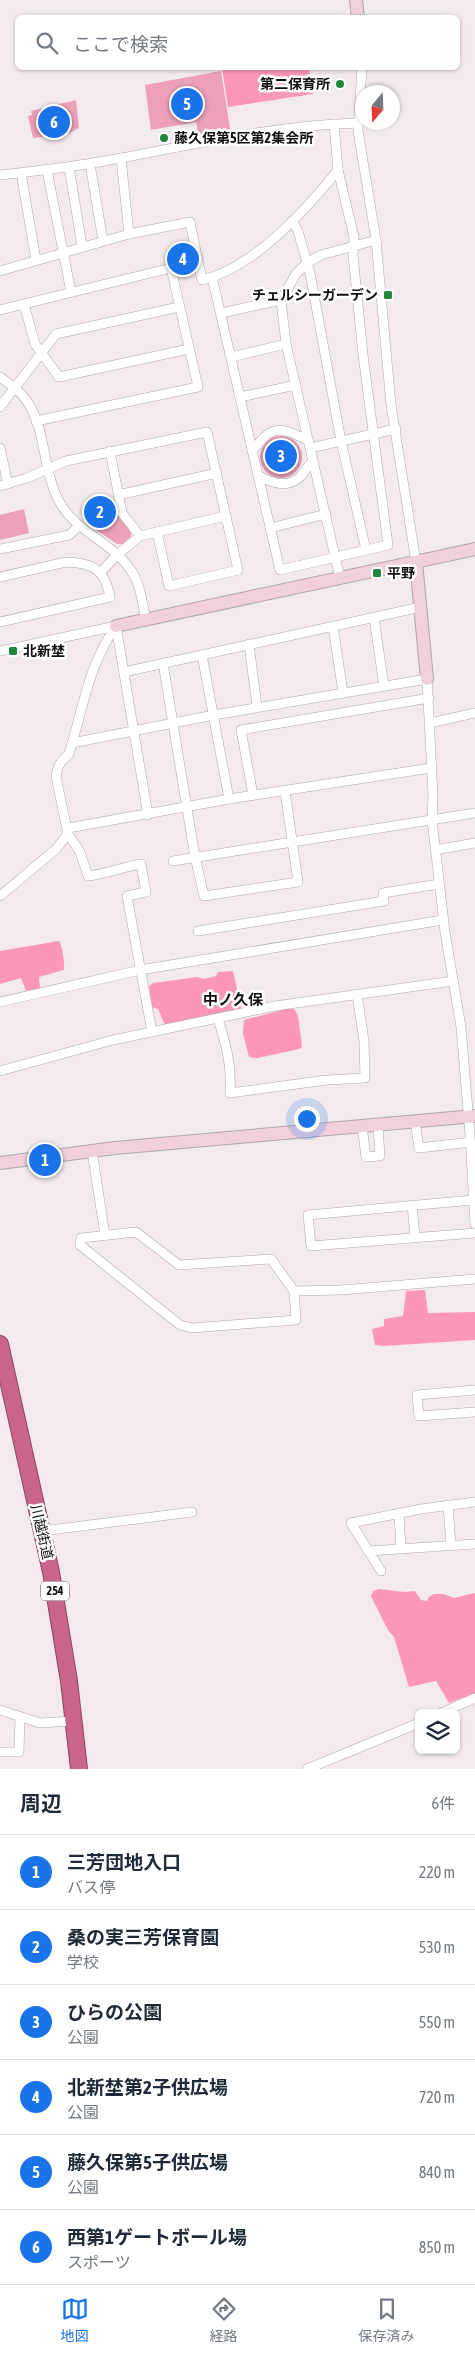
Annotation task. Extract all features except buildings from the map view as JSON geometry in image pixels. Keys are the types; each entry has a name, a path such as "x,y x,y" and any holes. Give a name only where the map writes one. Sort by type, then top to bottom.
{"highway":[{"name":"川越街道","path":"0,1344 60,1620 79,1769"},
{"name":"川越街道","path":"0,1373 16,1416"}],"street":[{"path":"356,0 358,15"},
{"path":"361,85 362,70"},
{"path":"0,175 90,164 253,134 355,123"},
{"path":"212,277 280,570 388,545 362,355 354,246 338,170 334,124"},
{"path":"358,130 376,240 387,371 421,607 430,723 432,820 443,920 461,1027 472,1116 471,1142 475,1224"},
{"path":"121,158 127,195 129,234"},
{"path":"90,164 103,241"},
{"path":"69,167 82,246"},
{"path":"47,170 71,292"},
{"path":"0,271 82,246 129,234 190,222 202,280 212,277 263,248 315,199 338,170"},
{"path":"21,173 36,260"},
{"path":"292,221 298,231 310,273 342,441 366,550"},
{"path":"340,578 286,344 281,300 296,274 307,263 321,254 376,240"},
{"path":"0,310 170,268 198,387 36,422"},
{"path":"220,313 281,300"},
{"path":"24,304 31,336 41,354 59,377 189,349"},
{"path":"0,406 56,334 179,307"},
{"path":"231,357 286,344"},
{"path":"0,377 14,387 30,406 36,422 47,471 59,502 79,526 117,555 130,569 139,586 146,620"},
{"path":"240,398 296,385"},
{"path":"252,451 264,436 278,430 287,431 309,444 342,441 396,429"},
{"path":"0,448 4,485 47,471 66,461 207,432 238,570 169,586 157,532"},
{"path":"110,451 122,513 140,536"},
{"path":"258,475 276,484 287,483 300,477 313,461"},
{"path":"118,495 217,473"},
{"path":"270,528 326,514"},
{"path":"101,572 117,555 140,536 226,516"},
{"path":"0,549 69,534 79,526"},
{"path":"0,651 475,549"},
{"path":"0,577 66,562 77,562 101,572 107,580 110,597 0,622"},
{"path":"124,672 421,607"},
{"path":"374,618 384,686"},
{"path":"116,626 148,815"},
{"path":"116,626 102,645 89,679 69,754 57,768 56,777 68,831 80,852 88,876 105,874 119,868 141,864 146,892 127,896 152,1032"},
{"path":"333,626 343,693"},
{"path":"249,644 256,707"},
{"path":"202,655 229,799"},
{"path":"163,663 188,806 195,858 204,896 298,882 284,792"},
{"path":"72,743 214,714 427,679"},
{"path":"253,795 241,730 428,698"},
{"path":"430,723 475,713"},
{"path":"0,896 51,853 68,831 188,806 432,768"},
{"path":"173,861 475,813"},
{"path":"435,850 475,843"},
{"path":"198,931 384,901 383,893 440,884"},
{"path":"0,1002 140,970 443,920"},
{"path":"0,1071 90,1045 309,1000 453,981"},
{"path":"218,1019 231,1066 230,1093 327,1080 365,1078 364,1041 357,994"},
{"path":"0,1163 92,1150 472,1116"},
{"path":"415,1122 419,1148 471,1142"},
{"path":"362,1126 366,1157 373,1157 380,1156 378,1125"},
{"path":"92,1150 105,1235"},
{"path":"474,1200 308,1214 311,1246 475,1233"},
{"path":"412,1205 415,1237"},
{"path":"136,1232 179,1266 271,1259 294,1291 296,1320 185,1327 180,1325 80,1245 82,1238 105,1235 136,1232"},
{"path":"294,1291 341,1290 475,1279"},
{"path":"475,1390 417,1395 419,1416 475,1412"},
{"path":"381,1571 350,1523 448,1505 475,1502"},
{"path":"448,1505 451,1545"},
{"path":"42,1531 192,1512"},
{"path":"399,1514 402,1549"},
{"path":"368,1551 475,1544"},
{"path":"450,1709 475,1698"},
{"path":"0,1710 40,1724 73,1721"},
{"path":"0,1752 19,1752 20,1717"},
{"path":"308,1769 415,1725"}],"shaded area":[{"path":"222,70 309,70 313,94 228,107"},
{"path":"221,71 231,135 199,139 196,122 151,130 145,85"},
{"path":"76,100 79,128 69,133 33,138 28,116 32,115 31,111"},
{"path":"188,243 196,269 175,273 169,247"},
{"path":"277,436 285,436 296,442 302,457 296,472 285,478 277,478 266,472 260,461 260,453 266,442"},
{"path":"24,509 29,533 0,540 0,515"},
{"path":"118,513 131,530 131,536 123,544 117,544 96,530 105,516"},
{"path":"59,941 63,955 64,970 39,977 40,988 26,991 21,978 0,984 0,951"},
{"path":"233,971 241,1007 240,1010 165,1025 158,1009 152,1007 149,986 153,983 197,977 204,979 216,976 218,972"},
{"path":"286,1009 294,1009 298,1015 302,1047 258,1058 249,1057 243,1034 244,1020"},
{"path":"425,1290 428,1313 475,1312 475,1340 375,1345 372,1329 384,1326 384,1319 403,1316 406,1291"},
{"path":"379,1589 405,1592 415,1591 421,1600 427,1601 434,1594 443,1594 454,1598 475,1593 475,1693 449,1703 436,1681 409,1687 394,1637 388,1630 371,1596 373,1591"}],"place":[{"name":"第二保育所","path":"340,84"},
{"name":"藤久保第5子供広場","path":"187,104"},
{"name":"西第1ゲートボール場","path":"54,122"},
{"name":"藤久保第5区第2集会所","path":"164,138"},
{"name":"北新埜第2子供広場","path":"183,259"},
{"name":"チェルシーガーデン","path":"388,295"},
{"name":"ひらの公園","path":"281,456"},
{"name":"桑の実三芳保育園","path":"100,512"},
{"name":"平野","path":"377,573"},
{"name":"北新埜","path":"13,651"},
{"name":"三芳団地入口","path":"45,1160"}],"district":[{"name":"中ノ久保","path":"233,1000"}]}
